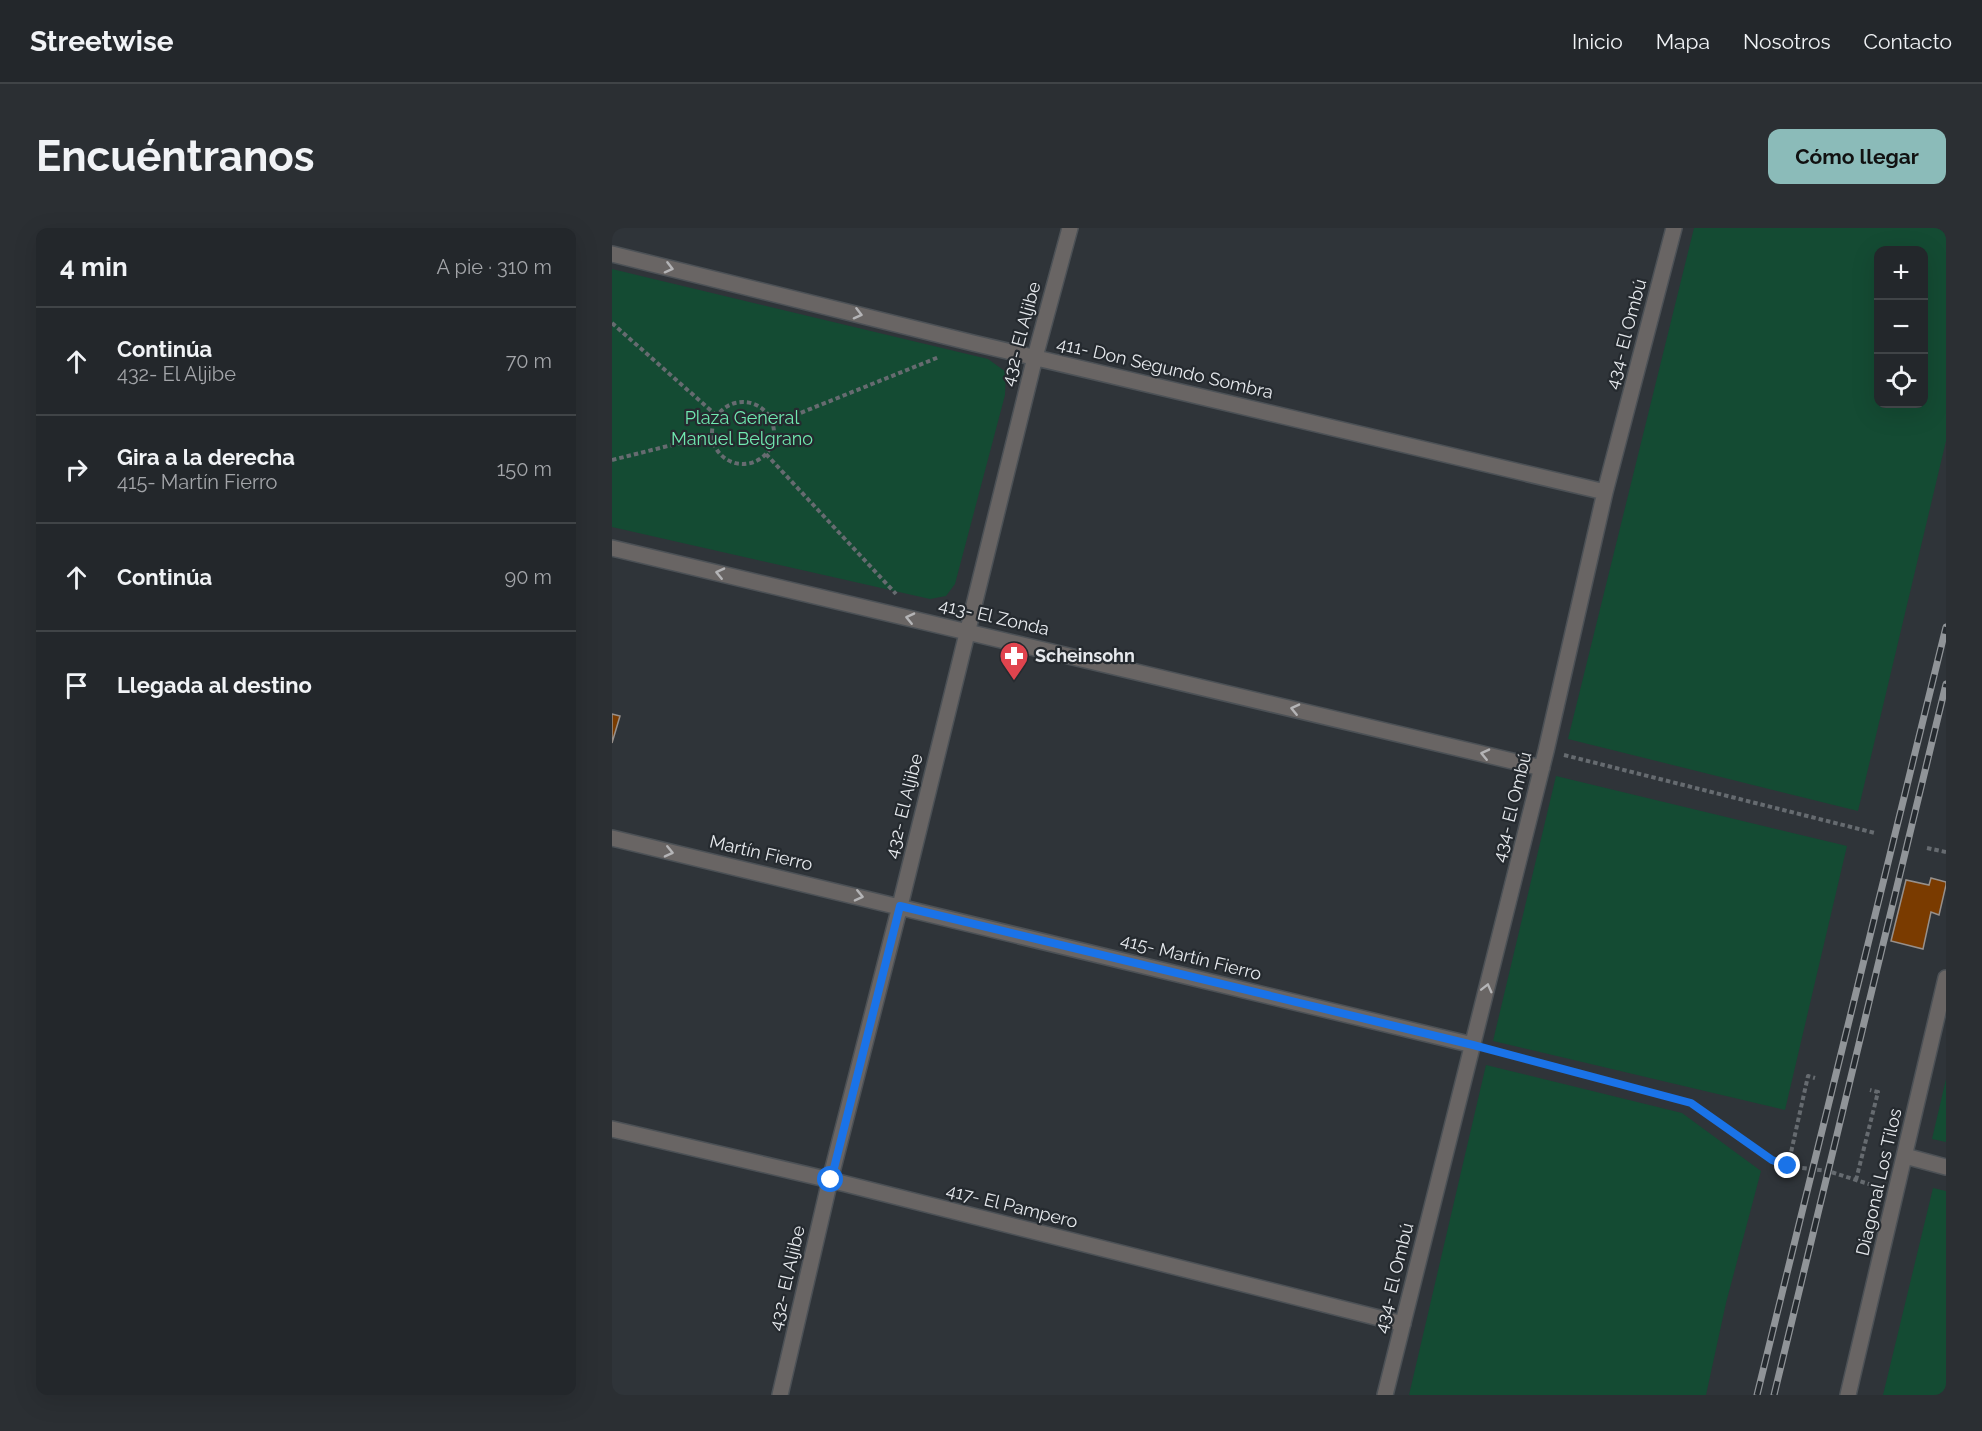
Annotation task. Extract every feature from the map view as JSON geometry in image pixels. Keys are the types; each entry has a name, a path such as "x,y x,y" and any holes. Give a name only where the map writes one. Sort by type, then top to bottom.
{"street":[{"name":"432- El Aljibe","path":"780,1395 1035,357 1070,228"},
{"name":"434- El Ombú","path":"1385,1395 1542,768 1605,492 1674,228"},
{"name":"411- Don Segundo Sombra","path":"612,254 1605,492"},
{"name":"413- El Zonda","path":"612,548 1542,768"},
{"name":"Martín Fierro","path":"612,838 900,906"},
{"name":"415- Martín Fierro","path":"900,906 1473,1045"},
{"name":"Diagonal Los Tilos","path":"1848,1395 1946,978"},
{"name":"417- El Pampero","path":"612,1129 831,1180 1402,1324"},
{"path":"1905,1156 1946,1167"}],"path":[{"path":"612,323 717,416"},
{"path":"773,424 942,356"},
{"path":"743,402 753,403 762,408 773,424 772,445 766,454 749,464 738,464 720,454 712,435 717,416 724,408 743,402"},
{"path":"612,460 712,435"},
{"path":"766,454 919,620"},
{"path":"1546,751 1875,833"},
{"path":"1927,848 1946,852"},
{"path":"1473,1045 1691,1103 1772,1160 1788,1166 1828,1171 1897,1193"},
{"path":"1788,1166 1808,1076 1815,1078"},
{"path":"1856,1180 1878,1092 1869,1090"}],"green space":[{"path":"1694,228 1946,228 1946,441 1858,811 1568,739"},
{"name":"Plaza General Manuel Belgrano","path":"612,269 988,359 1006,372 1005,395 955,584 946,596 930,599 612,527"},
{"path":"1556,776 1847,846 1785,1110 1493,1041"},
{"path":"1486,1065 1682,1113 1761,1171 1726,1303 1706,1395 1409,1395"},
{"path":"1946,1079 1946,1142 1932,1139"},
{"path":"1933,1188 1946,1191 1946,1395 1883,1395"}],"building":[{"path":"612,714 620,716 612,743"},
{"path":"1931,878 1946,882 1946,885 1939,915 1931,912 1923,949 1891,941 1906,880 1929,885"}],"railway":[{"path":"1757,1395 1946,627"},
{"path":"1774,1395 1946,684"}],"place":[{"name":"Scheinsohn","path":"1014,682"}],"route":[{"path":"831,1180 900,906 1473,1045 1691,1103 1772,1160 1788,1166"}]}
